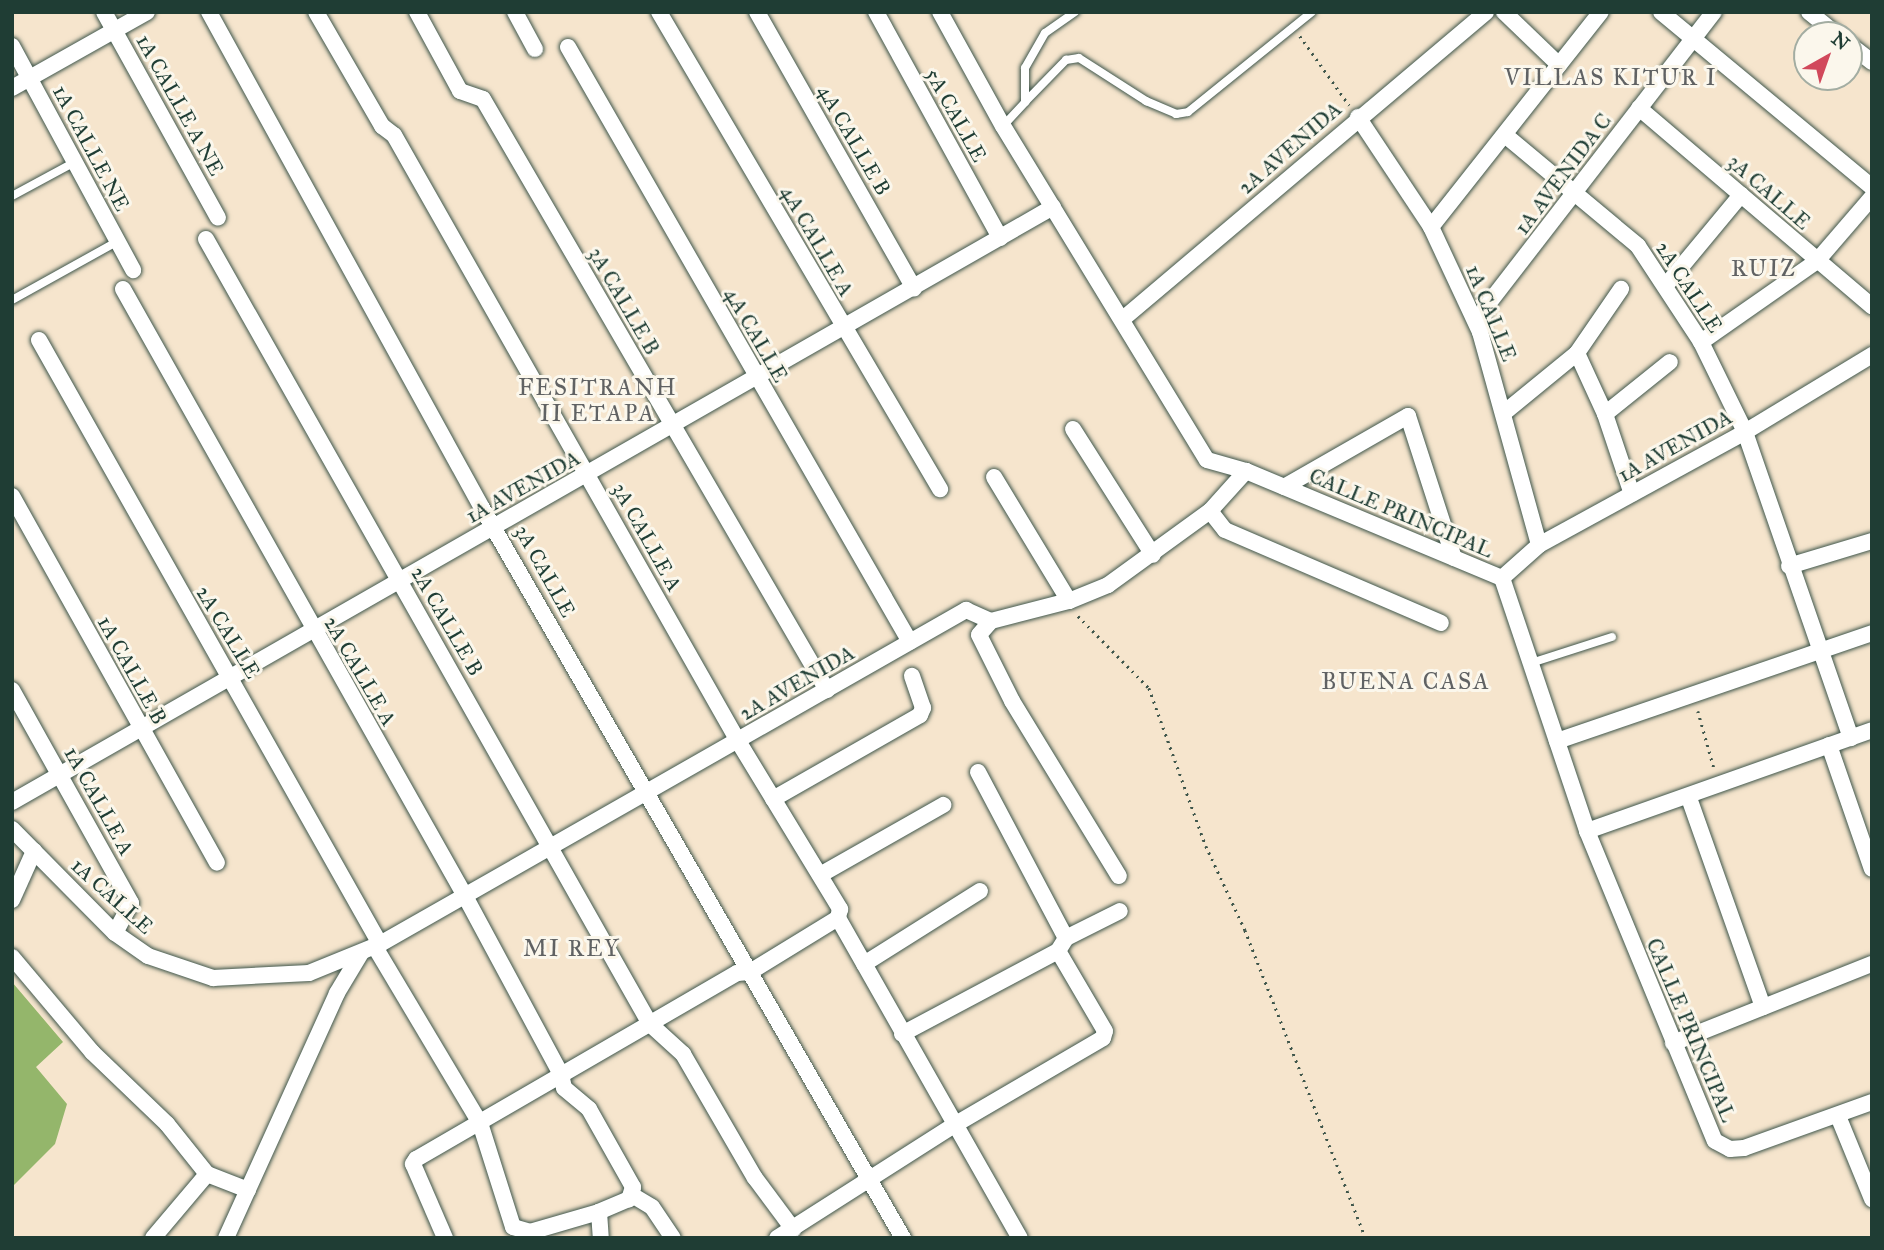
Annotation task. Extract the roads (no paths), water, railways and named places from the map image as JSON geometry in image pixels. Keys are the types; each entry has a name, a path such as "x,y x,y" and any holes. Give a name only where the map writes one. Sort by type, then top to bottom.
{"street":[{"name":"1A CALLE A NE","path":"104,12 218,218"},
{"path":"12,88 147,12"},
{"name":"3A CALLE","path":"209,12 305,191 646,794 868,1183 903,1238"},
{"name":"3A CALLE A","path":"316,12 382,127 394,135 738,741 840,909 838,918 1020,1238"},
{"name":"3A CALLE B","path":"417,12 460,91 483,99 827,690"},
{"path":"515,12 536,49"},
{"name":"4A CALLE A","path":"659,12 940,489"},
{"name":"4A CALLE B","path":"757,12 914,288"},
{"name":"5A CALLE","path":"876,12 1000,238"},
{"name":"CALLE PRINCIPAL","path":"940,12 1003,126 1124,318 1208,460 1246,471 1502,578 1587,831 1715,1141 1730,1149 1744,1148 1839,1116"},
{"name":"2A AVENIDA","path":"1124,318 1486,12"},
{"path":"1504,12 1559,65"},
{"path":"1431,227 1601,12"},
{"path":"1661,12 1872,187"},
{"name":"1A AVENIDA C","path":"1480,332 1485,308 1714,12"},
{"name":"1A CALLE NE","path":"12,46 133,270"},
{"name":"4A CALLE","path":"569,47 910,642"},
{"name":"3A CALLE","path":"1639,108 1872,306"},
{"name":"1A CALLE","path":"1359,117 1431,227 1468,303 1505,412 1539,545"},
{"name":"2A CALLE","path":"1505,135 1638,246 1667,284 1701,342 1745,432 1789,566 1851,737"},
{"path":"1667,284 1741,195"},
{"path":"1701,342 1817,261 1872,197"},
{"name":"1A AVENIDA","path":"12,802 673,428 1053,207"},
{"name":"2A CALLE B","path":"206,239 650,1024 683,1054 755,1178 793,1229"},
{"name":"2A CALLE A","path":"123,289 312,631 465,896 561,1074 564,1088 589,1109 633,1187 632,1195"},
{"path":"1505,412 1577,353 1621,289"},
{"path":"1468,303 1485,308"},
{"name":"2A CALLE","path":"38,340 228,679 372,948 480,1123 513,1232"},
{"path":"1577,353 1605,414 1632,494"},
{"name":"1A AVENIDA","path":"1502,578 1539,545 1745,432 1872,355"},
{"path":"1605,414 1670,362"},
{"path":"1284,487 1408,416 1454,558"},
{"path":"1073,429 1153,555"},
{"name":"2A AVENIDA","path":"372,948 966,610 991,621 1069,601 1108,585 1210,512 1246,471"},
{"path":"994,477 1069,601"},
{"name":"1A CALLE B","path":"12,496 217,863"},
{"path":"1210,512 1225,530 1441,623"},
{"path":"1789,566 1872,541"},
{"path":"991,621 979,635 1012,701 1119,876"},
{"path":"1557,741 1872,633"},
{"path":"773,799 920,715 923,708 912,676"},
{"name":"1A CALLE A","path":"12,690 131,903 115,933"},
{"path":"1587,831 1689,798 1872,730"},
{"path":"1829,745 1872,869"},
{"path":"777,1238 868,1183 956,1124 1103,1038 1105,1031 978,772"},
{"path":"1689,798 1763,1007"},
{"path":"820,875 943,805"},
{"name":"1A CALLE","path":"12,829 115,933 148,956 213,978 309,973 372,948"},
{"path":"12,900 34,851"},
{"path":"864,964 980,891"},
{"path":"902,1034 1120,911"},
{"path":"445,1238 413,1164 561,1074 737,973 750,972 838,918"},
{"path":"226,1238 337,993 372,948"},
{"path":"12,957 92,1052 167,1124 207,1174 248,1190"},
{"path":"1673,1043 1872,964"},
{"path":"1872,1102 1839,1116 1872,1199"},
{"path":"153,1238 207,1174"},
{"path":"513,1232 530,1232 599,1212 632,1195 652,1206 673,1238"},
{"path":"599,1212 601,1238"}],"lane":[{"path":"1025,102 1025,68 1034,51 1045,33 1075,12"},
{"path":"1003,126 1066,60 1079,58 1146,101 1176,114 1188,112 1312,12"},
{"path":"12,196 75,162"},
{"path":"12,300 118,241"},
{"path":"1531,663 1612,637"}],"district":[{"name":"VILLAS KITUR I","path":"1611,77"},
{"name":"RUIZ","path":"1764,268"},
{"name":"FESITRANH II ETAPA","path":"598,400"},
{"name":"BUENA CASA","path":"1406,681"},
{"name":"MI REY","path":"572,948"}]}
